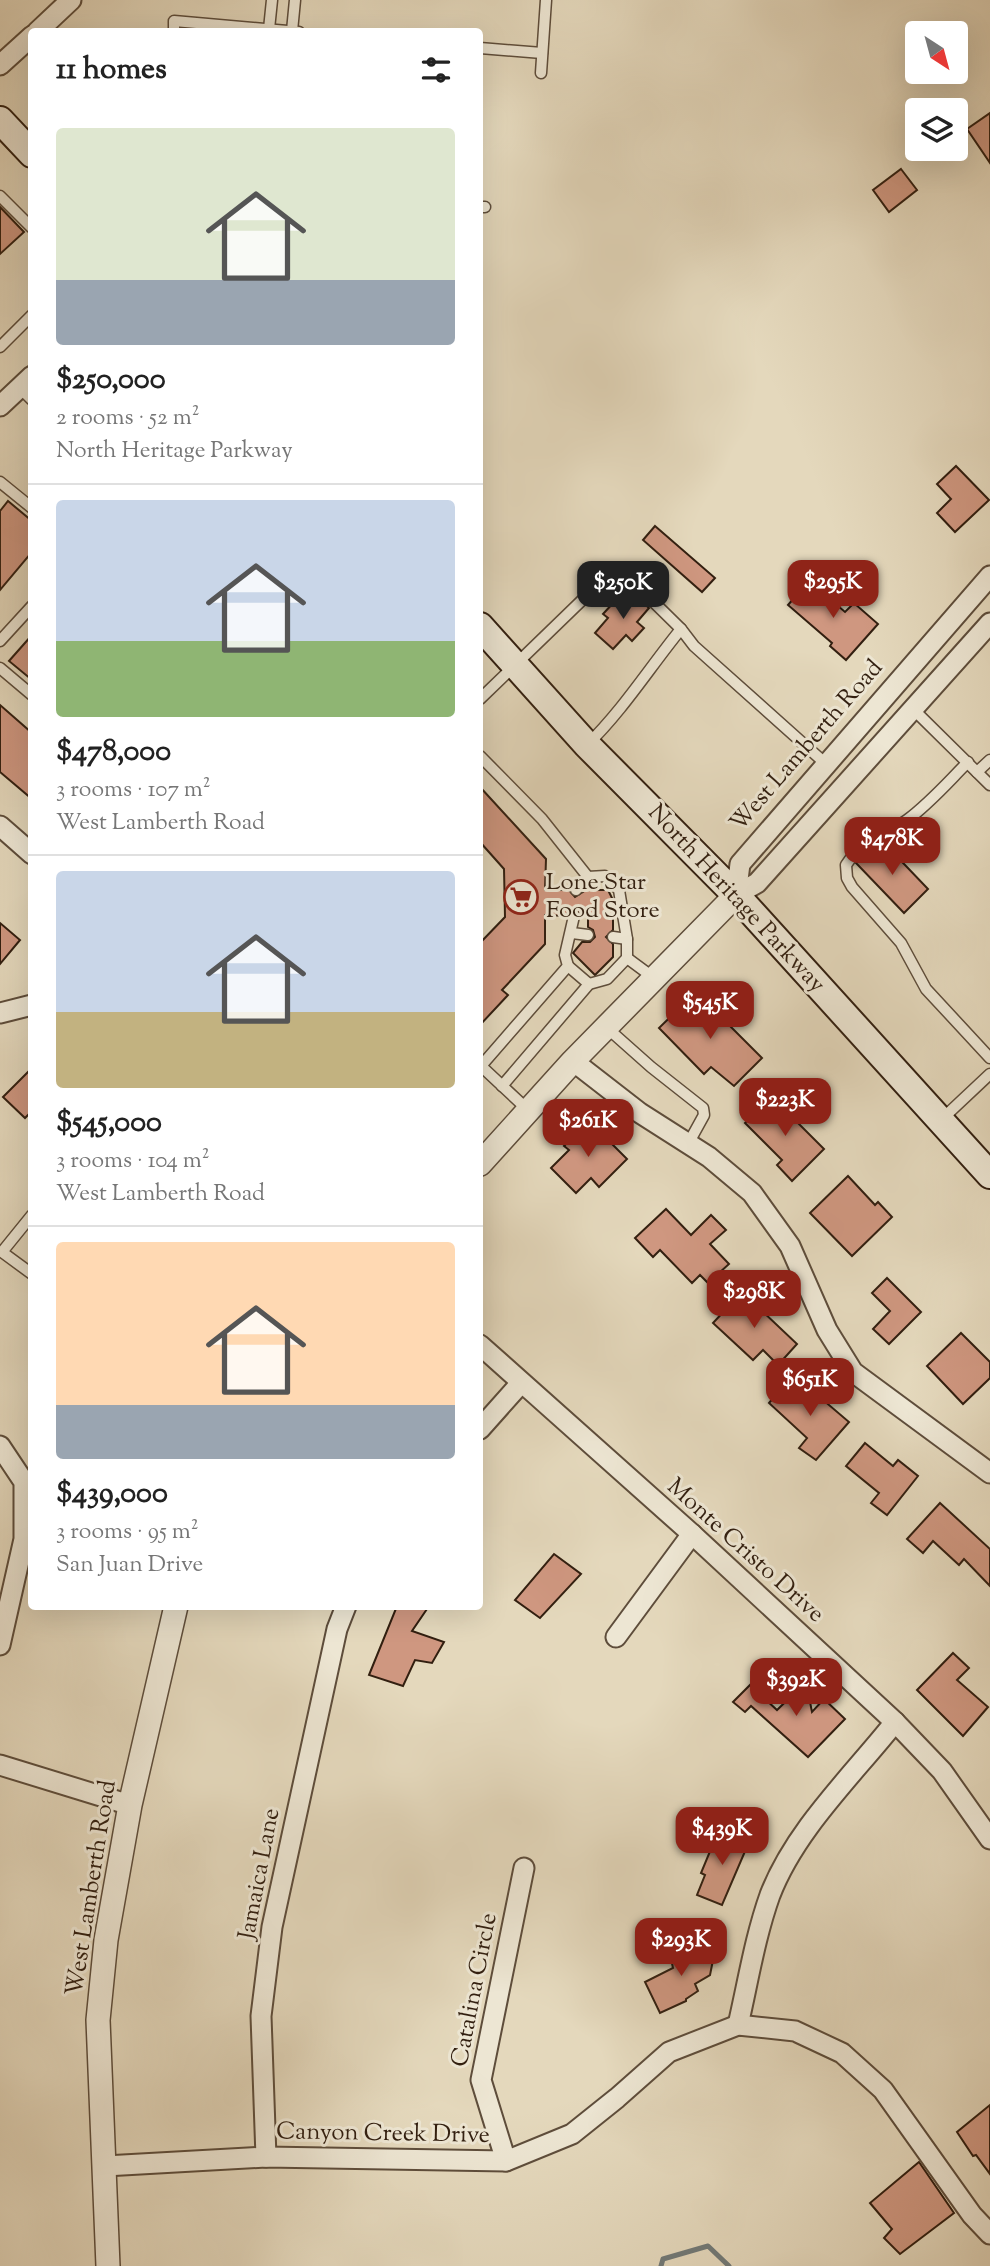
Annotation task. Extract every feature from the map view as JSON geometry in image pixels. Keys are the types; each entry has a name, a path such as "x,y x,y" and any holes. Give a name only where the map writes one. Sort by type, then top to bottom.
{"main road":[{"path":"0,120 28,150"},
{"name":"North Heritage Parkway","path":"483,629 587,745 736,895 990,1175"}],"street":[{"path":"41,28 71,0"},
{"path":"0,65 28,40"},
{"name":"West Lamberth Road","path":"736,895 740,864 990,576"},
{"path":"483,1161 573,1060 736,895 757,883 990,623"},
{"path":"0,826 28,850"},
{"path":"0,1013 28,1006"},
{"path":"573,1060 640,1113 709,1157 752,1193 790,1246 827,1330 853,1372 990,1474"},
{"name":"Monte Cristo Drive","path":"483,1348 692,1534 895,1722 942,1771 990,1839"},
{"path":"483,1426 521,1383"},
{"path":"0,1446 24,1482 24,1539 0,1645"},
{"path":"617,1637 692,1534"},
{"name":"West Lamberth Road","path":"108,2266 98,2020 106,1940 130,1805 175,1610"},
{"name":"Jamaica Lane","path":"266,2157 261,2016 272,1927 337,1629 344,1610"},
{"path":"738,2025 757,1940 771,1893 803,1836 895,1722"},
{"path":"0,1765 130,1805"},
{"name":"Catalina Circle","path":"506,2161 481,2080 524,1868"},
{"name":"Canyon Creek Drive","path":"105,2166 266,2157 506,2161 572,2134 669,2052 738,2025 795,2031 842,2053 883,2090 972,2215 990,2234"}],"lane":[{"path":"269,28 272,0"},
{"path":"292,28 295,0"},
{"path":"541,73 546,0"},
{"path":"174,28 174,21 257,28"},
{"path":"483,48 542,53"},
{"path":"0,196 28,224"},
{"path":"0,347 28,319"},
{"path":"0,482 28,505"},
{"path":"483,696 599,583 619,568 681,629 694,646 826,764"},
{"path":"0,641 28,610"},
{"path":"587,745 612,720 628,694 681,629"},
{"path":"0,668 28,692"},
{"path":"913,709 990,785"},
{"path":"483,758 542,819 588,877"},
{"path":"977,772 990,760"},
{"path":"968,762 905,822 879,834 853,854 846,865 847,878 895,936 926,989 990,1058"},
{"path":"502,1086 589,984 607,979 627,958 627,939 617,902 619,890 605,876 588,877 576,890"},
{"path":"574,916 565,955 568,966 589,984"},
{"path":"572,933 587,934"},
{"path":"613,937 627,939"},
{"path":"627,958 654,978"},
{"path":"483,1064 568,966"},
{"path":"606,1027 703,1108 704,1115 688,1144"},
{"path":"483,1068 528,1110"},
{"path":"940,1121 990,1074"},
{"path":"28,1220 2,1252 28,1272"}],"building":[{"path":"990,113 990,163 968,130"},
{"path":"901,169 917,190 889,212 873,190"},
{"path":"0,207 24,232 0,254"},
{"path":"956,466 989,500 955,532 937,513 951,499 937,484"},
{"path":"8,501 28,518 28,557 0,590 0,511"},
{"path":"655,526 715,578 702,592 643,540"},
{"path":"809,581 845,612 854,603 878,624 846,660 830,646 832,643 788,605"},
{"path":"632,592 649,608 637,622 644,628 632,641 626,635 613,649 595,633 608,618 603,614 615,601 620,606"},
{"path":"28,640 28,677 9,661"},
{"path":"0,705 28,730 28,796 0,772"},
{"path":"483,790 546,859 545,890 569,890 575,897 586,890 608,890 613,900 613,930 606,937 613,944 613,957 595,975 573,953 582,942 590,942 595,937 593,930 588,927 588,916 581,916 575,909 569,910 566,916 545,915 545,944 502,990 508,995 483,1022 483,940 505,917 504,869 483,845"},
{"path":"883,842 928,889 904,913 856,863"},
{"path":"0,923 20,940 0,964"},
{"path":"696,992 762,1058 734,1086 711,1067 704,1074 659,1028"},
{"path":"28,1072 28,1115 25,1118 3,1097"},
{"path":"771,1096 824,1149 792,1181 777,1165 782,1160 745,1123"},
{"path":"589,1121 627,1159 599,1187 591,1178 576,1193 551,1168 569,1150 564,1146"},
{"path":"848,1176 875,1205 878,1202 892,1217 852,1256 810,1213"},
{"path":"666,1209 691,1235 711,1215 726,1230 710,1244 729,1264 708,1283 700,1275 692,1283 660,1250 653,1257 635,1238"},
{"path":"887,1278 921,1312 889,1344 873,1329 890,1311 872,1293"},
{"path":"742,1292 797,1344 778,1365 763,1350 753,1360 713,1323"},
{"path":"961,1333 990,1362 990,1378 963,1404 927,1366"},
{"path":"802,1382 849,1422 816,1460 799,1448 807,1438 769,1403 784,1385 792,1392"},
{"path":"865,1443 893,1466 898,1460 918,1476 887,1515 871,1503 879,1493 846,1466"},
{"path":"940,1503 990,1549 990,1586 964,1559 959,1565 933,1541 923,1553 907,1539"},
{"path":"554,1554 581,1574 540,1618 515,1600"},
{"path":"395,1610 426,1610 412,1631 444,1642 432,1663 415,1660 403,1686 369,1675"},
{"path":"953,1653 969,1668 957,1680 988,1707 963,1736 917,1690"},
{"path":"806,1682 812,1712 824,1699 845,1719 808,1757 751,1706 745,1712 733,1702 750,1685 777,1710"},
{"path":"718,1832 749,1842 722,1905 697,1895 705,1875 701,1873"},
{"path":"691,1946 715,1950 710,1975 695,1984 698,1991 686,2001 660,2013 645,1982 673,1968 671,1959"},
{"path":"990,2105 990,2174 976,2155 973,2156 957,2132"},
{"path":"919,2162 954,2213 900,2254 884,2238 892,2229 870,2203"}],"waterway":[{"path":"661,2266 663,2259 708,2246 729,2266"}],"place":[{"name":"Lone Star Food Store","path":"521,897"}]}
